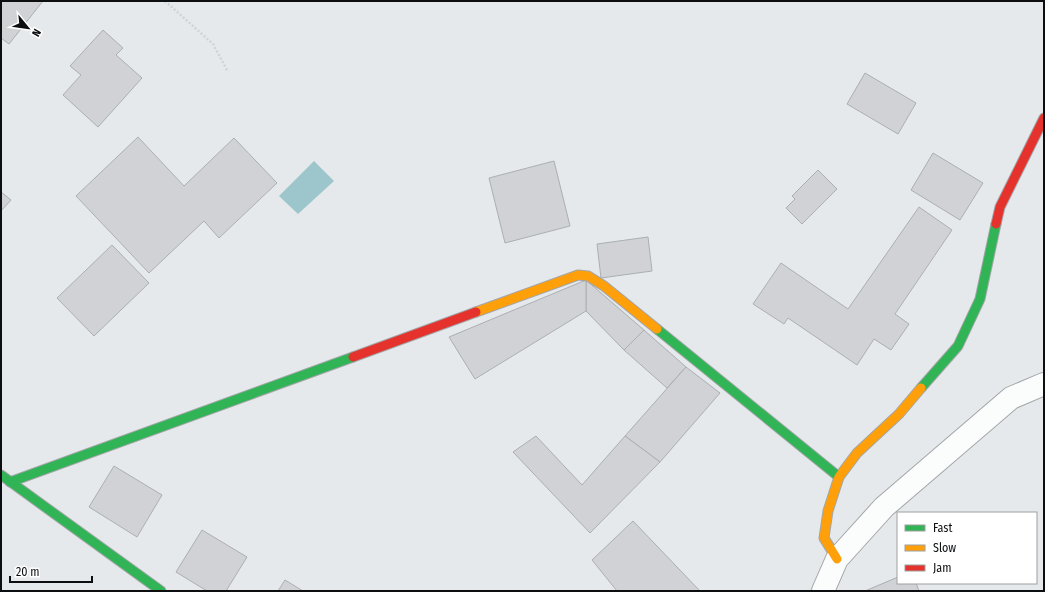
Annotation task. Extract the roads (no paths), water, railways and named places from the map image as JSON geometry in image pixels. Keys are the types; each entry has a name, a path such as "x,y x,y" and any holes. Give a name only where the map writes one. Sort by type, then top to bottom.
{"street":[{"path":"837,559 824,538 828,511 839,476 857,453 899,414 958,346 980,299 1000,207 1044,118"},
{"path":"10,482 578,275 588,276 604,286 839,476"},
{"path":"823,591 837,559 884,508 1011,398 1044,384"},
{"path":"1,475 161,591"}],"water":[{"path":"314,161 334,181 298,214 279,196"}]}
